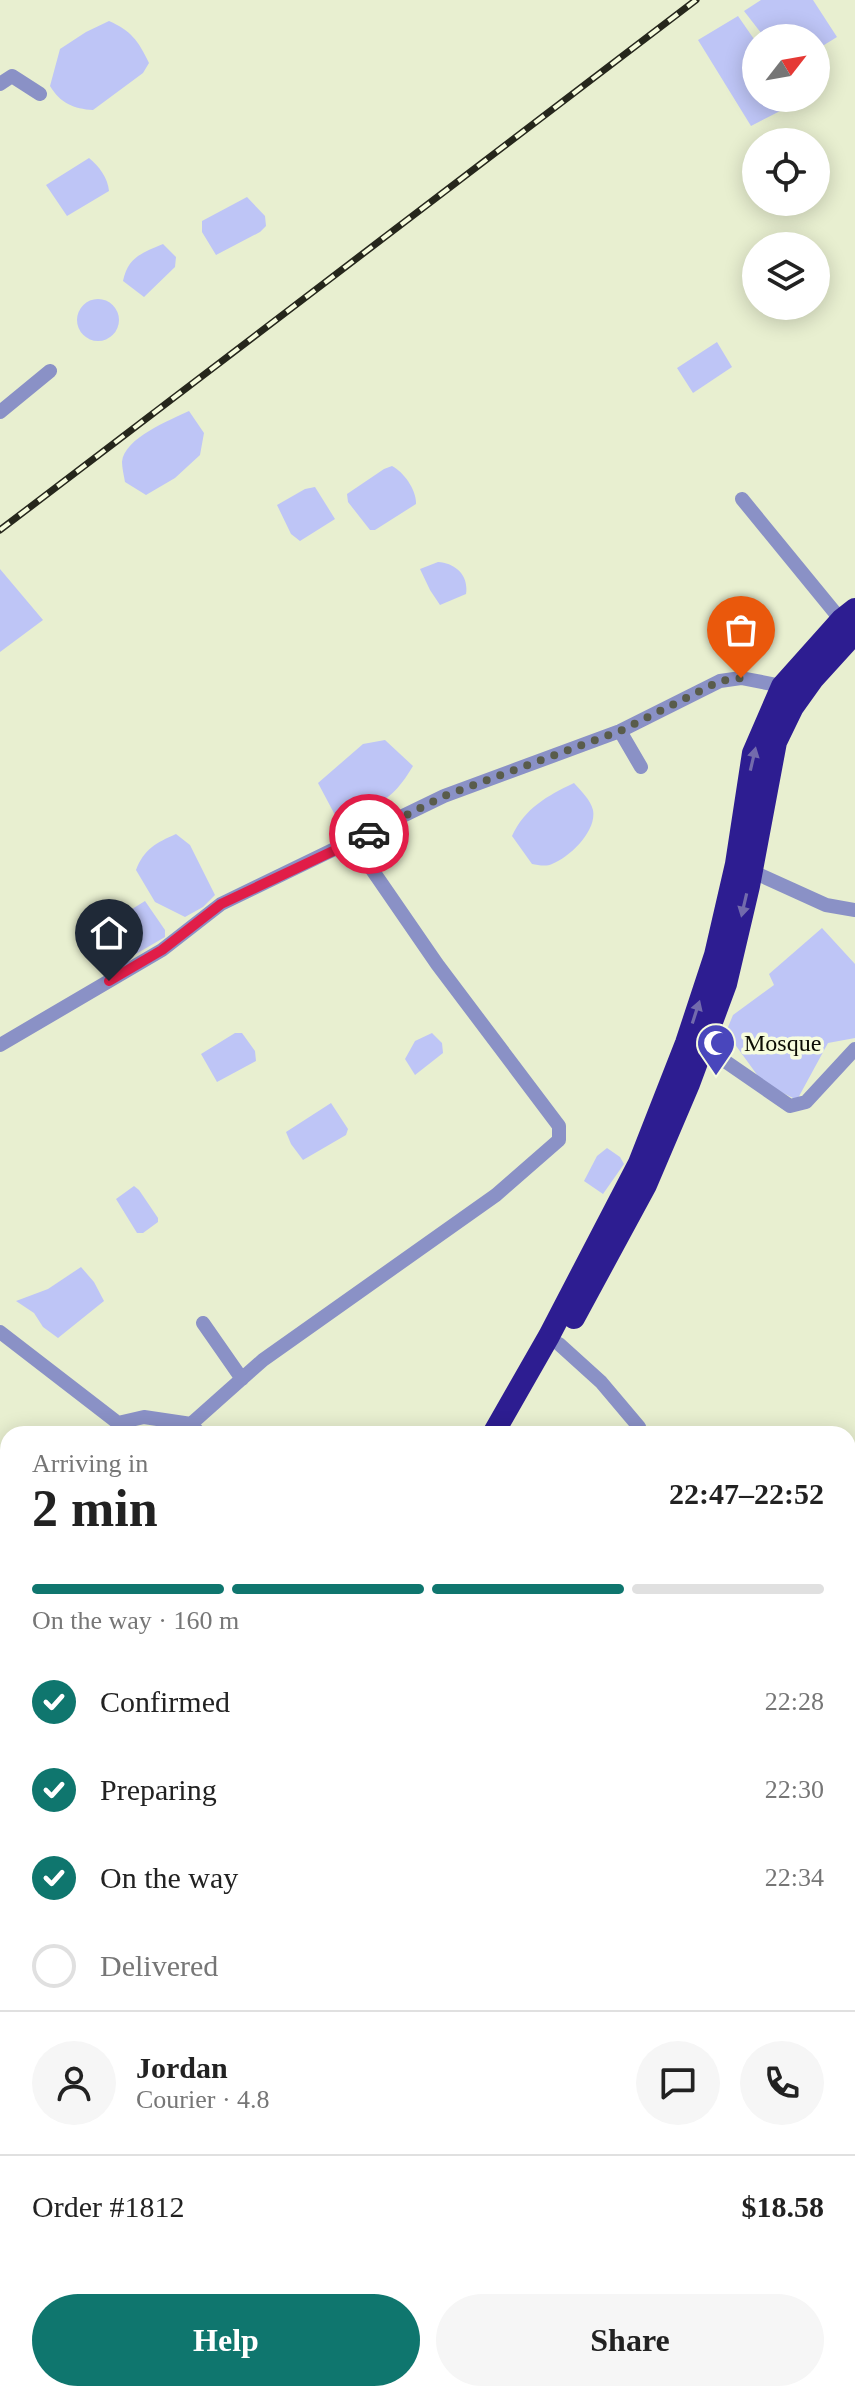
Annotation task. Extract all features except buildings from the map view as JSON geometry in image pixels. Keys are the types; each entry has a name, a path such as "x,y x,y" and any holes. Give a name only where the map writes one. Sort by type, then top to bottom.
{"highway":[{"path":"498,1426 549,1336 639,1163 686,1043 715,955 729,894 753,753 782,686 850,621"},
{"path":"512,1426 646,1185 726,984 776,742 793,707 850,621"}],"street":[{"path":"0,84 12,76 40,94"},
{"path":"0,412 50,371"},
{"path":"742,499 850,621"},
{"path":"0,1045 162,950 221,904 444,796 620,731 720,681 741,678 782,686"},
{"path":"620,731 641,767"},
{"path":"199,1426 263,1360 496,1195 559,1140 559,1126 437,964 353,842"},
{"path":"751,871 826,905 855,910"},
{"path":"703,1046 790,1106 806,1102 855,1049"},
{"path":"203,1323 242,1379"},
{"path":"0,1332 118,1423 144,1417 183,1426"},
{"path":"559,1344 601,1382 638,1426"}],"water":[{"path":"761,0 813,0 829,24 754,24 744,11"},
{"path":"738,16 744,24 742,111 698,40"},
{"path":"109,21 133,37 149,63 143,73 93,110 68,104 50,86 60,49"},
{"path":"830,26 837,37 830,41"},
{"path":"742,112 778,112 751,126"},
{"path":"89,158 107,181 109,191 67,216 46,185"},
{"path":"247,197 265,216 266,226 216,255 202,232 202,221"},
{"path":"163,244 176,257 175,267 144,297 123,281 125,273 137,257"},
{"path":"98,299 113,305 119,320 113,335 98,341 83,335 77,320 83,305"},
{"path":"717,342 732,367 693,393 677,368"},
{"path":"189,411 204,433 200,455 175,478 146,495 125,482 122,462 131,445 149,431"},
{"path":"392,466 409,482 416,504 375,530 370,530 348,502 347,494"},
{"path":"315,487 335,519 300,541 291,534 277,505 305,489"},
{"path":"438,562 460,571 466,587 466,594 440,605 420,569"},
{"path":"0,569 43,620 0,652"},
{"path":"385,740 413,766 405,778 389,796 372,806 335,815 318,783 363,744"},
{"path":"574,783 592,806 593,818 587,834 559,861 547,865 532,864 512,836 517,826 538,804"},
{"path":"176,834 190,845 215,895 203,907 185,917 155,902 136,870 152,848"},
{"path":"145,901 165,930 165,937 120,961 100,929"},
{"path":"822,928 855,964 855,1038 828,1043 797,1100 763,1083 726,1032 733,1015 774,985 769,974"},
{"path":"235,1033 242,1033 255,1051 256,1061 217,1082 201,1054"},
{"path":"432,1033 442,1043 443,1053 415,1075 405,1059 415,1041"},
{"path":"331,1103 348,1129 346,1135 303,1160 286,1132"},
{"path":"607,1148 624,1164 603,1194 584,1181 597,1156"},
{"path":"134,1186 158,1218 158,1222 143,1233 137,1233 116,1199"},
{"path":"81,1267 104,1301 58,1338 43,1327 34,1313 16,1301 48,1289"}],"railway":[{"path":"0,530 696,0"}],"way so far":[{"path":"369,834 444,796 620,731 720,681 741,678"}],"place":[{"name":"Mosque","path":"716,1077"}],"route":[{"path":"109,981 162,950 221,904 369,834"}]}
